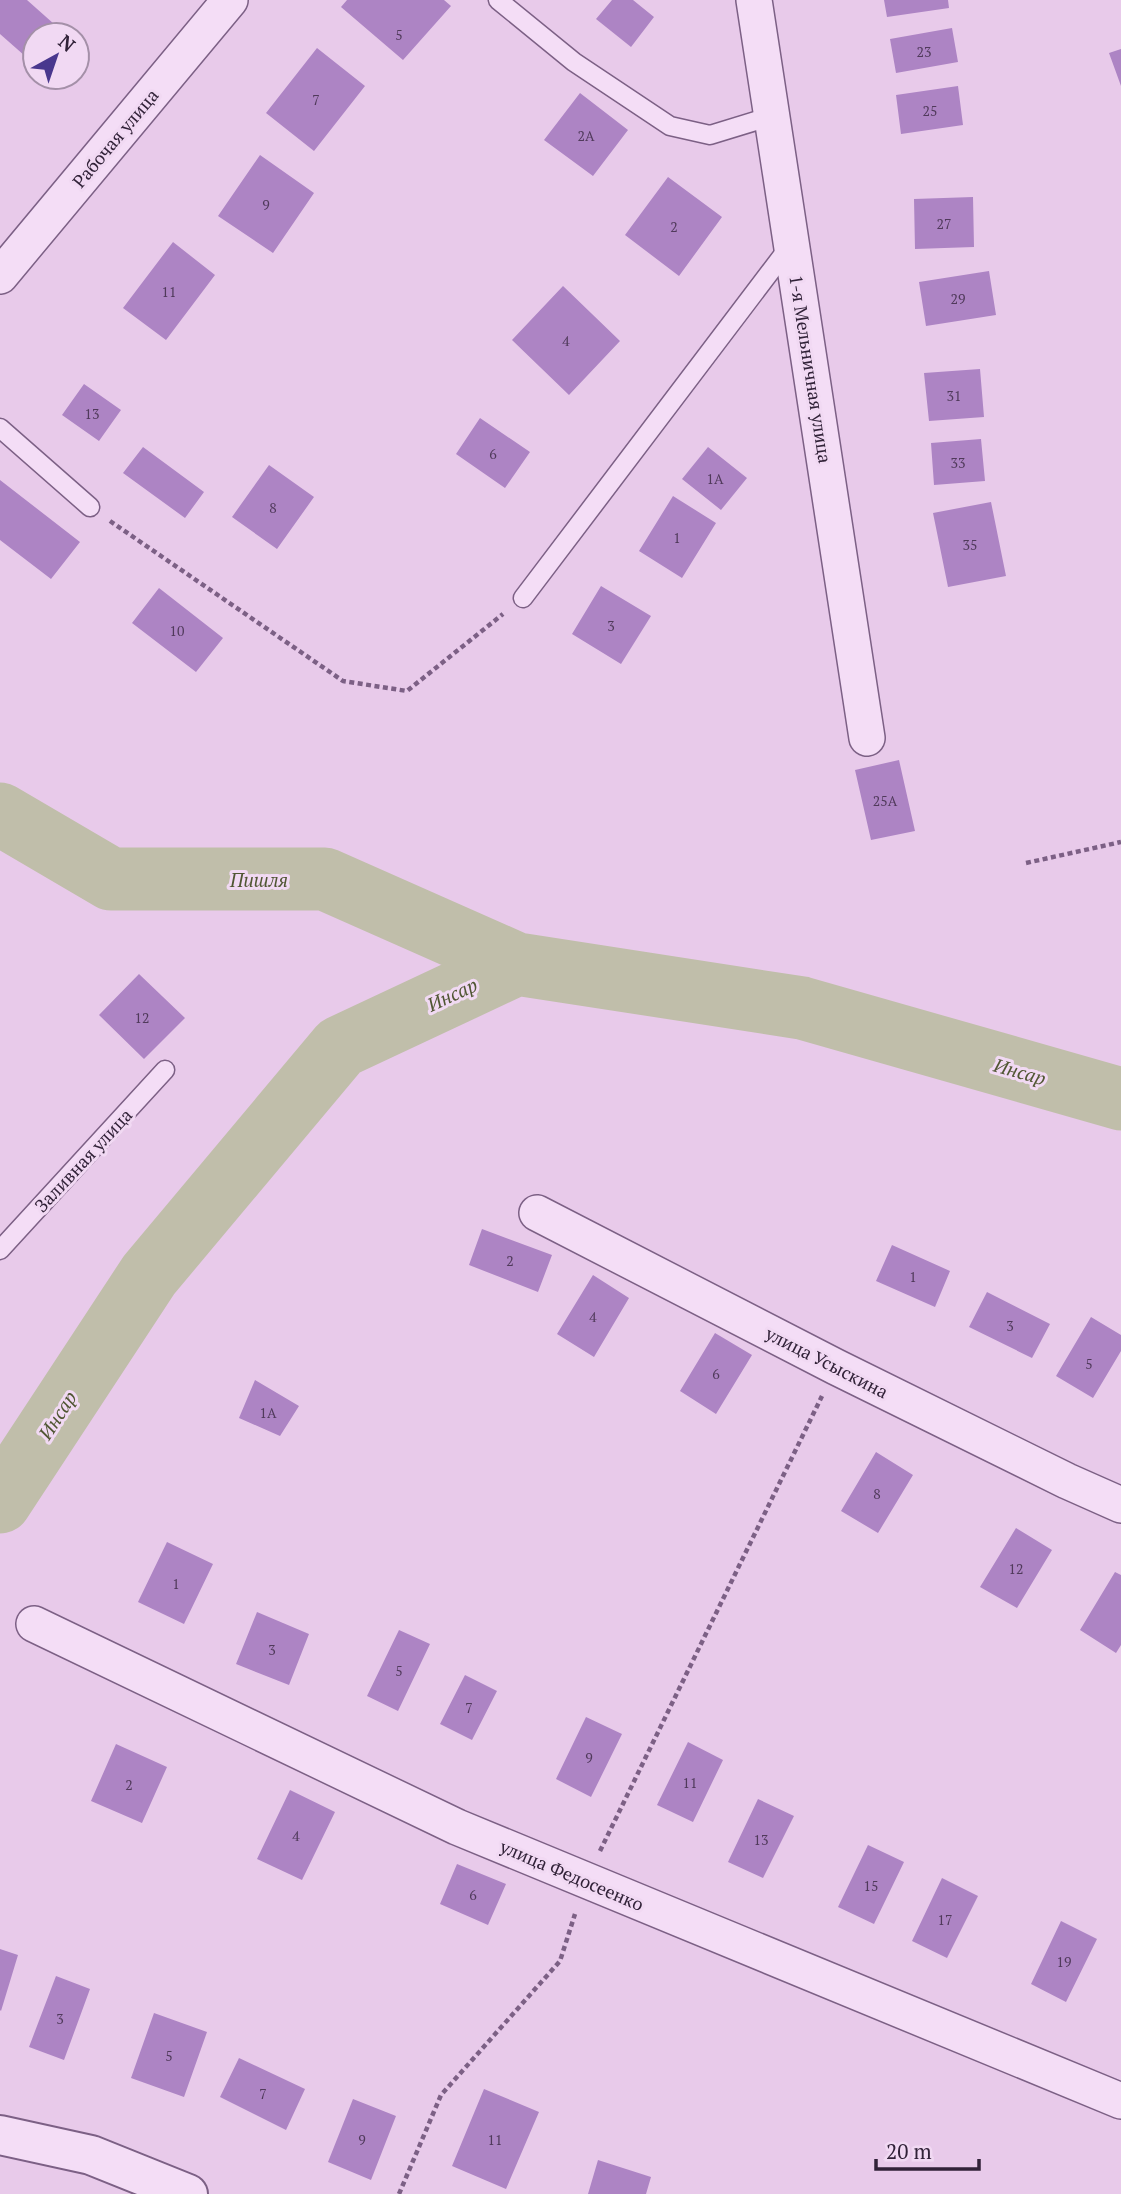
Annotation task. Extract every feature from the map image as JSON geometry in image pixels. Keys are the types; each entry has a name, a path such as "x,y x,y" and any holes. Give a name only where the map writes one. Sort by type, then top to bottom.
{"street":[{"name":"Рабочая улица","path":"0,276 230,0"},
{"name":"1-я Мельничная улица","path":"754,0 867,738"},
{"name":"улица Усыскина","path":"537,1213 836,1367 1121,1505"},
{"name":"улица Федосеенко","path":"34,1624 444,1821 1121,2101"},
{"path":"0,2135 92,2155 188,2194"}],"lane":[{"path":"498,0 574,62 670,126 710,135 772,116"},
{"path":"523,598 792,244"},
{"path":"0,428 90,507"},
{"name":"Заливная улица","path":"0,1250 165,1070"}],"path":[{"path":"90,507 343,681 407,691 523,598"},
{"path":"1026,863 1121,842"},
{"path":"399,2194 441,2095 560,1962 585,1881 836,1367"}],"building":[{"path":"0,0 27,0 51,21 21,21 21,52 0,34"},
{"path":"347,0 444,0 451,6 403,60 341,7"},
{"path":"612,0 633,0 654,17 631,47 596,19"},
{"path":"884,0 948,0 949,8 887,17"},
{"path":"952,28 958,62 896,73 890,39"},
{"path":"317,48 365,86 314,151 266,113"},
{"path":"1121,49 1121,86 1109,53"},
{"path":"958,86 963,125 901,134 896,95"},
{"path":"580,93 628,130 593,176 544,140"},
{"path":"260,155 314,193 273,253 218,216"},
{"path":"668,177 722,217 679,276 625,235"},
{"path":"973,197 974,247 915,249 914,199"},
{"path":"173,242 215,275 166,340 123,308"},
{"path":"989,271 996,315 926,326 919,282"},
{"path":"563,286 620,341 569,395 512,340"},
{"path":"980,369 984,417 929,421 924,373"},
{"path":"84,384 121,410 99,441 62,415"},
{"path":"480,418 530,452 505,488 456,454"},
{"path":"981,439 985,481 934,485 931,443"},
{"path":"143,447 204,492 185,518 123,473"},
{"path":"708,447 747,478 721,510 682,479"},
{"path":"269,465 314,497 277,549 232,517"},
{"path":"0,480 80,542 51,579 0,540"},
{"path":"673,496 716,523 682,578 639,551"},
{"path":"991,502 1006,576 948,587 933,513"},
{"path":"601,586 651,616 621,664 572,634"},
{"path":"159,588 223,638 196,672 132,623"},
{"path":"899,760 915,831 871,840 855,770"},
{"path":"139,974 185,1018 144,1059 99,1015"},
{"path":"482,1229 552,1255 538,1292 469,1265"},
{"path":"892,1245 950,1271 935,1307 876,1281"},
{"path":"593,1275 629,1298 594,1357 557,1334"},
{"path":"987,1292 1050,1324 1032,1358 969,1327"},
{"path":"1091,1317 1121,1335 1121,1351 1093,1398 1056,1376"},
{"path":"715,1333 752,1355 716,1414 680,1391"},
{"path":"255,1380 299,1406 280,1436 239,1418"},
{"path":"876,1452 913,1475 878,1533 841,1511"},
{"path":"1016,1528 1052,1550 1017,1608 980,1587"},
{"path":"167,1542 213,1564 184,1624 138,1602"},
{"path":"1115,1572 1121,1575 1121,1645 1116,1653 1080,1630"},
{"path":"257,1612 309,1634 289,1685 236,1664"},
{"path":"399,1630 430,1644 398,1711 367,1696"},
{"path":"465,1675 497,1691 472,1740 440,1724"},
{"path":"586,1717 622,1734 591,1797 556,1779"},
{"path":"688,1742 723,1760 693,1822 657,1805"},
{"path":"116,1744 167,1767 142,1823 91,1801"},
{"path":"290,1790 335,1812 302,1880 257,1859"},
{"path":"758,1799 794,1816 763,1878 728,1862"},
{"path":"868,1845 904,1862 874,1924 838,1907"},
{"path":"457,1864 506,1884 488,1925 440,1904"},
{"path":"942,1878 978,1896 947,1958 912,1941"},
{"path":"1061,1921 1097,1939 1066,2002 1031,1984"},
{"path":"0,1949 18,1955 1,2011 0,2010"},
{"path":"56,1976 90,1989 64,2060 29,2047"},
{"path":"154,2013 207,2032 184,2097 131,2078"},
{"path":"239,2058 305,2089 286,2130 220,2097"},
{"path":"484,2089 539,2112 506,2189 452,2166"},
{"path":"353,2099 396,2116 371,2180 328,2162"},
{"path":"598,2160 651,2177 646,2194 588,2194"}],"waterway":[{"name":"Пишля","path":"0,814 111,879 325,879 517,964"},
{"name":"Инсар","path":"0,1502 149,1275 340,1047 517,964 802,1008 1121,1099"}]}
